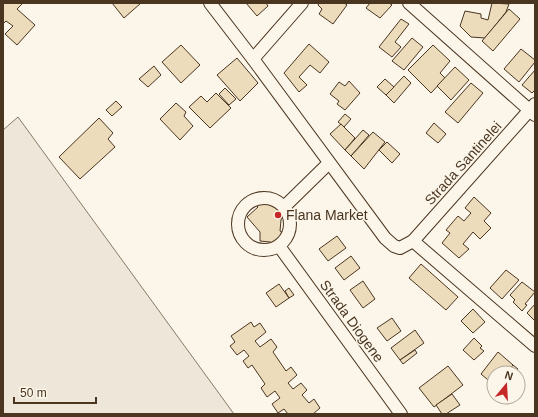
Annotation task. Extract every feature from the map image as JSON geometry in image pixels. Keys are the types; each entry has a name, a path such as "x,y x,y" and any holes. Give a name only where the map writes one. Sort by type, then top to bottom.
{"street":[{"path":"210,3 385,238 394,246 400,248 413,241 535,346"},
{"path":"253,59 302,3"},
{"path":"409,3 533,110"},
{"name":"Strada Santinelei","path":"413,241 533,110"},
{"path":"284,207 330,163"},
{"path":"270,199 284,207 288,214 290,223 286,240 279,246 266,250 252,247 246,242 241,235 239,219 247,205 258,200 270,199"},
{"name":"Strada Diogene","path":"279,246 402,414"}],"shaded area":[{"path":"18,117 234,414 3,414 3,130"}],"building":[{"path":"3,3 23,3 17,9 35,25 17,45 5,34 13,26 6,21 3,24"},
{"path":"112,3 141,3 124,18"},
{"path":"246,3 266,3 268,6 257,16"},
{"path":"319,3 344,3 347,5 333,24 319,14 322,9 318,5"},
{"path":"370,3 389,3 392,5 380,18 366,8"},
{"path":"492,3 509,4 506,12 485,38 471,37 460,26 465,11 481,14 481,18 488,20"},
{"path":"509,9 520,19 493,51 482,41"},
{"path":"401,19 409,24 395,42 401,47 392,57 379,47"},
{"path":"412,38 423,47 404,70 392,61"},
{"path":"309,44 329,62 320,73 310,65 299,77 307,85 299,92 284,73"},
{"path":"181,45 200,65 181,83 162,62"},
{"path":"433,45 450,61 440,73 445,78 431,93 408,70"},
{"path":"521,49 535,60 535,62 519,82 504,69"},
{"path":"237,58 258,83 240,101 217,75"},
{"path":"154,66 161,75 148,87 139,79"},
{"path":"455,67 469,80 451,100 437,86"},
{"path":"535,70 535,90 532,93 522,85"},
{"path":"404,76 411,83 394,103 386,95"},
{"path":"385,79 394,87 386,95 377,87"},
{"path":"349,81 360,93 345,110 337,104 339,101 330,94 339,82 345,86"},
{"path":"471,83 483,93 458,123 445,112"},
{"path":"225,88 236,99 229,105 219,94"},
{"path":"216,93 231,108 210,128 189,107 201,96 207,102"},
{"path":"116,101 122,107 112,116 106,110"},
{"path":"176,103 186,112 184,116 193,126 180,140 160,119"},
{"path":"345,114 351,119 344,127 338,122"},
{"path":"99,118 113,133 108,139 115,147 80,179 59,157"},
{"path":"434,123 446,134 438,143 426,133"},
{"path":"341,124 355,138 345,150 330,134"},
{"path":"363,130 369,135 351,156 345,150"},
{"path":"373,132 385,142 364,169 351,156"},
{"path":"387,142 400,154 392,163 379,150"},
{"path":"474,197 491,213 484,221 491,228 480,239 473,232 463,244 469,249 459,258 442,243 450,233 446,230 458,216 464,221 471,213 465,208"},
{"path":"264,201 282,208 284,212 281,220 280,231 282,232 276,245 270,242 260,241 260,232 247,217 258,207 255,204"},
{"path":"337,236 346,248 328,261 319,249"},
{"path":"351,256 360,268 344,280 335,268"},
{"path":"421,264 458,297 446,310 409,278"},
{"path":"506,270 519,280 502,299 490,288"},
{"path":"363,281 375,299 363,308 350,290"},
{"path":"522,282 535,292 525,304 527,305 522,311 513,302 515,300 510,295"},
{"path":"279,284 289,298 276,307 266,293"},
{"path":"289,288 294,295 289,298 285,291"},
{"path":"535,304 535,321 527,313"},
{"path":"473,309 485,322 473,333 461,321"},
{"path":"392,318 401,331 387,341 377,328"},
{"path":"251,322 254,327 260,323 266,332 255,341 260,347 271,339 277,347 273,352 286,371 291,367 297,375 288,383 293,389 301,383 307,390 302,395 309,403 314,399 320,408 313,414 288,414 284,409 278,413 272,404 280,398 275,391 267,397 261,388 265,384 252,365 248,368 243,361 249,356 244,350 237,355 230,346 235,342 231,336"},
{"path":"415,330 424,343 400,360 391,348"},
{"path":"474,338 482,346 480,348 484,351 474,360 463,350"},
{"path":"415,350 417,353 403,364 400,360"},
{"path":"498,352 513,365 488,365"},
{"path":"448,366 463,385 434,407 419,388"},
{"path":"486,368 486,378 481,374"},
{"path":"452,394 460,405 446,414 442,414 436,405"}],"place":[{"name":"Flana Market","path":"278,215"}]}
